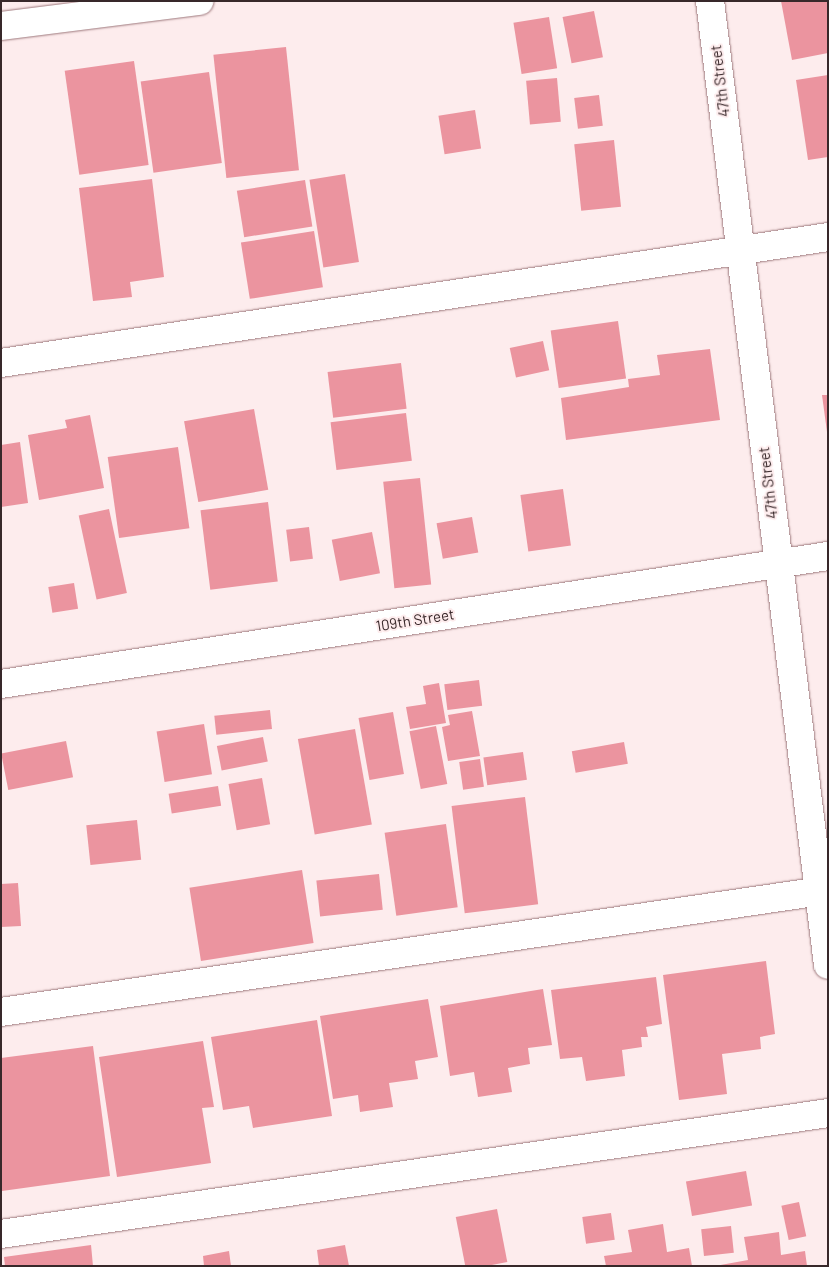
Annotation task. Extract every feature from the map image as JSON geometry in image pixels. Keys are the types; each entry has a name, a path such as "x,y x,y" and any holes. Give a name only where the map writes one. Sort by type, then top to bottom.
{"street":[{"path":"1,26 199,1"},
{"name":"47th Street","path":"710,1 777,564 823,891 828,965"},
{"path":"1,363 740,252 828,237"},
{"name":"109th Street","path":"1,684 828,556"},
{"path":"1,1012 823,891"},
{"path":"1,1234 828,1113"}],"building":[{"path":"781,1 828,1 828,53 792,60"},
{"path":"594,11 603,57 572,63 563,17"},
{"path":"549,17 557,68 522,74 513,23"},
{"path":"286,47 299,170 226,178 213,55"},
{"path":"134,61 149,165 79,175 65,71"},
{"path":"209,72 222,163 153,173 141,82"},
{"path":"828,75 828,157 808,160 796,80"},
{"path":"557,78 561,122 530,125 526,81"},
{"path":"599,95 603,126 578,129 574,98"},
{"path":"475,110 481,149 445,154 438,116"},
{"path":"614,140 621,207 581,211 574,144"},
{"path":"345,174 359,262 323,268 309,180"},
{"path":"152,179 164,277 130,282 132,297 93,301 79,188"},
{"path":"305,180 312,226 244,237 237,191"},
{"path":"314,231 323,287 250,299 241,243"},
{"path":"618,321 626,378 559,388 551,330"},
{"path":"543,341 549,370 516,377 510,348"},
{"path":"710,349 720,420 566,440 561,398 629,387 628,379 660,375 657,355"},
{"path":"401,363 407,409 333,418 328,372"},
{"path":"822,395 828,395 828,432 827,432"},
{"path":"254,409 268,490 198,502 184,421"},
{"path":"406,413 412,461 336,470 331,422"},
{"path":"90,415 104,488 39,500 28,435 67,428 65,420"},
{"path":"20,442 28,503 1,507 1,445"},
{"path":"178,447 189,528 119,538 108,457"},
{"path":"420,478 431,584 394,588 383,482"},
{"path":"563,489 571,545 528,551 520,495"},
{"path":"268,502 278,581 210,590 201,510"},
{"path":"109,509 127,593 97,600 79,515"},
{"path":"472,517 478,552 443,559 437,523"},
{"path":"309,527 313,559 290,562 286,530"},
{"path":"372,532 380,573 340,581 332,540"},
{"path":"74,583 78,609 52,613 48,587"},
{"path":"479,680 482,706 447,710 444,684"},
{"path":"439,683 446,723 410,729 406,707 426,704 423,686"},
{"path":"270,710 272,729 216,735 214,716"},
{"path":"472,711 480,756 448,761 442,727 450,725 448,715"},
{"path":"393,712 404,774 369,780 359,718"},
{"path":"204,724 212,774 165,782 157,732"},
{"path":"436,726 447,784 421,789 409,731"},
{"path":"355,729 372,825 315,835 298,739"},
{"path":"263,737 268,762 222,771 217,746"},
{"path":"66,741 73,777 8,790 1,754"},
{"path":"624,742 628,764 576,773 572,751"},
{"path":"523,752 527,780 487,785 483,758"},
{"path":"480,759 484,787 463,790 459,762"},
{"path":"262,778 270,824 237,830 229,784"},
{"path":"218,786 221,806 172,814 169,794"},
{"path":"525,797 538,904 465,913 452,806"},
{"path":"137,820 141,860 90,865 86,825"},
{"path":"446,824 458,907 396,916 385,833"},
{"path":"302,870 314,943 201,961 189,888"},
{"path":"379,874 383,910 320,916 316,881"},
{"path":"18,883 21,926 1,927 1,884"},
{"path":"766,961 775,1034 760,1037 761,1049 722,1054 727,1094 679,1100 663,975"},
{"path":"656,977 662,1024 646,1027 648,1037 641,1037 642,1047 622,1050 625,1076 586,1081 582,1057 560,1059 551,990"},
{"path":"543,989 552,1045 528,1048 530,1064 508,1068 512,1092 478,1097 474,1072 450,1076 440,1006"},
{"path":"428,999 438,1057 415,1061 418,1079 389,1083 393,1107 360,1112 358,1095 333,1099 320,1016"},
{"path":"317,1020 332,1116 253,1128 249,1106 223,1110 211,1037"},
{"path":"203,1041 214,1107 202,1108 211,1163 117,1177 99,1057"},
{"path":"93,1046 110,1176 2,1191 1,1058"},
{"path":"746,1171 752,1205 692,1216 686,1182"},
{"path":"799,1202 806,1236 789,1240 781,1206"},
{"path":"497,1209 507,1262 487,1266 465,1266 456,1217"},
{"path":"611,1213 615,1240 586,1244 582,1217"},
{"path":"663,1224 667,1252 689,1248 692,1266 606,1266 604,1256 632,1252 628,1230"},
{"path":"731,1226 734,1253 704,1256 701,1229"},
{"path":"779,1232 781,1255 805,1251 807,1266 715,1266 748,1260 744,1237"},
{"path":"91,1245 93,1266 5,1266 4,1257"},
{"path":"345,1245 349,1266 319,1266 317,1250"},
{"path":"229,1251 231,1266 204,1266 203,1256"}]}
